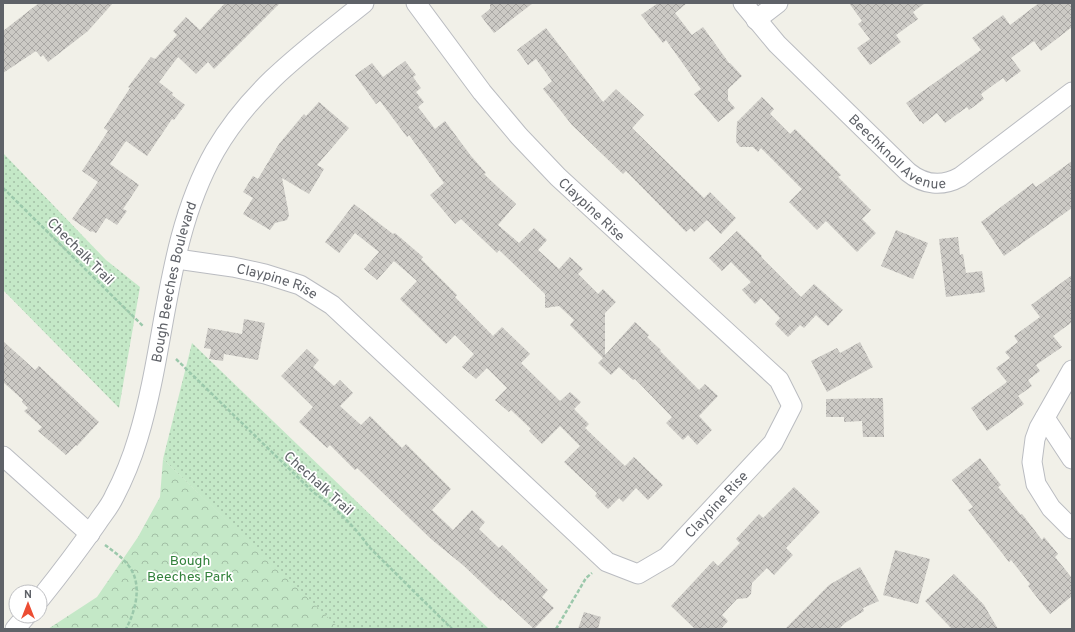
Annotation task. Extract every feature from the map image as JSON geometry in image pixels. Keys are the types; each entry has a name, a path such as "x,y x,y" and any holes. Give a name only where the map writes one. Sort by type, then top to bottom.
{"street":[{"name":"Bough Beeches Boulevard","path":"48,589 69,563 114,498 138,440 147,409 165,310 185,221 198,184 216,150 250,102 277,74 364,3"},
{"name":"Claypine Rise","path":"176,259 233,267 272,276 300,285 332,306 607,562 638,574 667,557 774,443 792,406 779,380 558,177 519,136 482,92 416,3"},
{"name":"Beechknoll Avenue","path":"743,3 777,44 908,172 916,178 926,182 941,183 951,181 960,176 1072,92"},
{"path":"756,20 778,3"},
{"path":"1072,370 1035,439 1032,462 1036,484 1051,508 1072,529"},
{"path":"1045,418 1072,459"},
{"path":"3,456 90,534"}],"path":[{"name":"Chechalk Trail","path":"3,188 146,328"},
{"name":"Chechalk Trail","path":"174,357 313,492 334,508 360,534 369,547 452,629"},
{"path":"90,534 118,554 129,565 134,575 137,584 136,600 131,619 126,629"},
{"path":"556,629 586,578 607,562"}],"green space":[{"path":"3,153 106,260 140,287 119,408 3,290"},
{"path":"192,343 489,629 338,629 163,459"},
{"name":"Bough Beeches Park","path":"163,459 340,629 48,629 97,597 138,537 160,497"}],"building":[{"path":"39,3 113,3 88,31 48,62 43,55 41,57 36,51 3,73 3,31"},
{"path":"225,3 280,3 214,69 208,62 196,74 178,57 159,82 185,105 174,120 172,119 147,156 126,141 110,164 139,185 123,209 127,211 117,225 106,218 96,233 91,232 72,219 98,182 82,171 108,131 104,128 130,88 128,87 151,57 155,59 177,35 173,31 186,17 200,30"},
{"path":"490,3 533,3 494,33 481,16 490,9"},
{"path":"658,3 687,3 675,13 692,35 703,27 729,63 742,76 728,89 728,100 735,108 718,122 694,94 701,89 666,40 663,43 641,15"},
{"path":"849,3 925,3 913,12 918,19 896,35 901,42 870,65 857,48 870,39 858,24 862,21"},
{"path":"1039,3 1072,3 1072,27 1041,51 1034,41 1011,58 1021,71 1006,82 1003,78 981,94 984,99 969,110 967,107 945,123 937,113 923,124 921,121 920,122 906,103 981,50 972,38 1003,15 1010,25"},
{"path":"546,28 603,102 616,89 644,115 632,128 704,198 710,192 736,218 721,234 707,220 694,232 691,228 686,232 626,171 623,174 572,125 543,89 552,81 536,59 528,65 517,50"},
{"path":"405,61 416,75 413,77 421,88 416,92 424,102 418,107 435,129 445,121 471,156 486,173 484,174 516,204 498,225 519,243 534,228 547,240 538,250 559,269 570,257 583,269 578,274 598,294 603,289 616,302 605,313 605,355 635,322 649,335 647,337 661,350 660,351 699,390 705,384 718,396 699,416 712,430 697,445 688,435 683,440 666,423 672,417 635,379 633,380 619,367 611,375 598,363 603,358 570,325 574,320 559,306 545,308 545,294 499,250 497,253 461,219 455,224 430,195 444,183 409,135 407,137 380,101 376,104 355,75 372,63 383,77"},
{"path":"762,97 774,109 770,114 790,134 795,129 841,175 838,177 871,210 862,219 876,233 857,252 826,221 817,230 789,202 802,189 761,148 758,152 753,147 740,147 736,142 737,122"},
{"path":"319,102 349,128 317,165 324,169 309,194 282,178 289,215 287,220 275,223 270,230 243,214 253,198 243,192 253,176 258,179 279,144 304,114 306,116"},
{"path":"1072,161 1072,208 1004,256 981,222 1033,183 1036,187"},
{"path":"354,204 393,234 395,233 423,257 421,259 457,295 455,297 493,336 502,327 530,354 521,363 560,401 570,392 581,402 574,409 589,424 585,428 625,466 634,457 663,485 648,500 636,488 623,502 619,498 608,509 595,496 597,493 564,462 580,446 560,426 542,444 529,431 531,429 511,410 509,412 495,400 507,388 487,368 476,379 462,367 474,354 455,335 446,344 400,299 417,281 394,261 377,280 364,269 379,252 355,233 339,253 325,242"},
{"path":"896,230 928,243 913,279 881,266"},
{"path":"737,231 801,297 814,284 843,310 828,326 816,315 804,328 800,325 788,337 775,324 780,318 761,298 755,304 742,290 751,282 731,262 722,271 709,258"},
{"path":"958,237 960,255 963,254 966,273 982,271 985,292 946,297 939,239"},
{"path":"1072,275 1072,322 1053,336 1062,347 1036,365 1040,371 1028,380 1032,386 1018,396 1024,404 987,431 971,408 1007,382 996,368 1010,358 1005,352 1018,342 1014,336 1040,317 1031,305"},
{"path":"244,319 265,323 258,360 224,354 223,361 209,359 211,349 204,348 208,328 242,334"},
{"path":"3,341 35,370 39,366 99,422 77,446 76,445 66,455 38,431 42,427 24,411 28,408 22,402 23,400 3,382"},
{"path":"860,342 873,367 827,392 811,361 837,348 840,353"},
{"path":"307,349 319,360 313,367 334,386 340,380 353,393 340,406 361,425 370,416 402,448 406,444 451,489 432,510 453,530 472,510 485,522 479,529 499,548 502,545 548,590 542,597 554,608 534,629 502,599 501,601 464,566 431,539 357,468 355,470 330,445 327,448 299,422 313,407 281,376"},
{"path":"883,398 884,437 863,437 862,421 844,422 844,417 826,417 826,399"},
{"path":"980,458 1001,485 998,487 1021,515 1022,514 1042,540 1044,537 1058,554 1055,557 1072,578 1072,596 1050,614 1028,586 1030,584 1011,560 1009,562 968,510 973,507 952,480"},
{"path":"794,487 820,512 786,548 793,555 774,575 767,568 752,583 751,594 747,598 737,599 722,615 728,621 721,629 695,629 671,606 713,561 718,566 740,543 736,539 759,514 763,518"},
{"path":"895,550 930,559 918,604 883,595"},
{"path":"860,567 879,601 863,608 864,611 845,623 839,629 785,629 829,585"},
{"path":"954,574 984,605 998,629 952,629 925,601"},
{"path":"584,612 601,617 598,629 578,629"}]}
